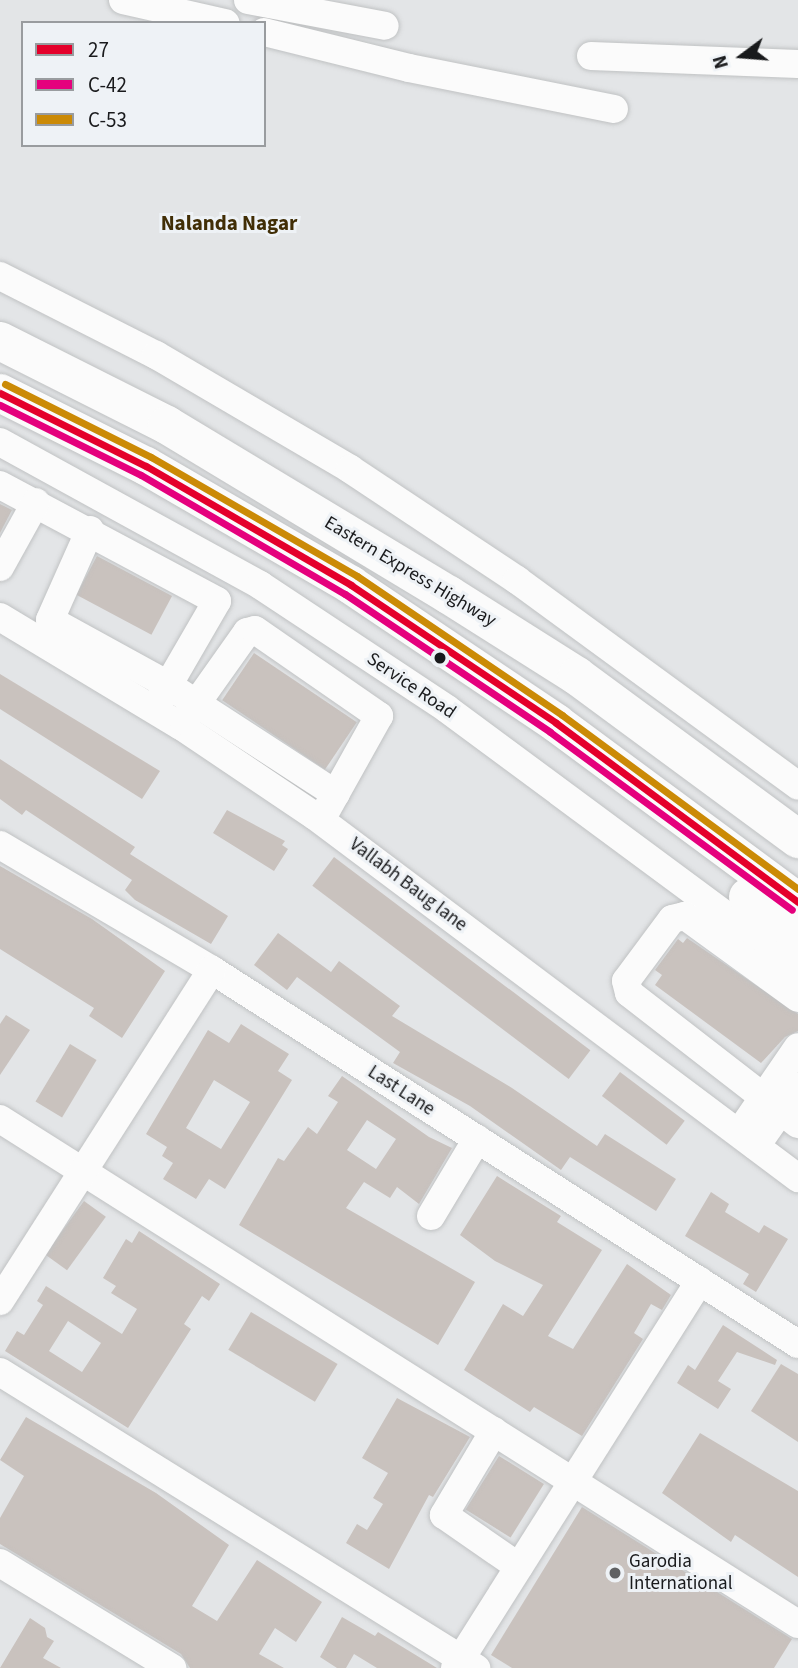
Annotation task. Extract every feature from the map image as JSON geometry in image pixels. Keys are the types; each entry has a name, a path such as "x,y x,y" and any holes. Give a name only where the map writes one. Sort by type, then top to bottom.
{"highway":[{"name":"Eastern Express Highway","path":"0,341 167,425 449,595 577,676 798,839"},
{"path":"0,393 146,466 351,585 556,723 798,902"},
{"path":"0,423 50,418"},
{"path":"351,585 423,661 798,934"}],"street":[{"path":"123,0 216,21"},
{"path":"248,0 385,26"},
{"path":"266,32 409,68 614,109"},
{"path":"591,55 798,64"},
{"path":"0,276 156,355 350,468 517,580 798,786"},
{"name":"Service Road","path":"0,442 260,585 447,709 798,969"},
{"path":"0,485 90,530 217,601 153,709"},
{"path":"0,567 36,502"},
{"path":"90,530 50,620 167,685 188,715 336,794"},
{"name":"Vallabh Baug lane","path":"0,617 153,709 188,715 322,820 798,1178"},
{"path":"188,715 247,632 255,630 379,716 322,820"},
{"name":"Last Lane","path":"0,845 212,971 798,1344"},
{"path":"780,1110 629,993 626,981 672,919 685,916 798,998"},
{"path":"0,1301 212,971"},
{"path":"612,1038 640,1002"},
{"path":"780,1110 798,1047"},
{"path":"747,1139 780,1110 798,1086"},
{"path":"0,1119 798,1624"},
{"path":"431,1216 477,1139"},
{"path":"0,1372 464,1665 519,1567 700,1281"},
{"path":"494,1431 444,1515 519,1567"},
{"path":"0,1563 172,1668"}],"building":[{"path":"0,504 12,510 0,533"},
{"path":"97,556 172,596 151,635 76,595"},
{"path":"254,653 357,722 325,770 222,700"},
{"path":"0,674 160,771 142,799 0,709"},
{"path":"0,759 135,847 130,854 228,916 211,944 135,900 125,890 132,880 26,810 22,815 0,799"},
{"path":"227,810 285,841 282,845 288,849 274,871 213,833"},
{"path":"334,857 590,1050 569,1079 312,886"},
{"path":"0,866 92,919 165,971 122,1038 89,1016 94,1008 0,949"},
{"path":"278,933 331,972 339,961 400,1006 392,1016 512,1088 597,1146 605,1134 676,1179 656,1211 570,1157 561,1170 470,1106 393,1063 400,1052 297,977 287,990 254,965"},
{"path":"687,938 798,1014 798,1031 785,1037 761,1063 655,985 662,975 655,970 678,939 683,943"},
{"path":"6,1015 30,1030 0,1075 0,1024"},
{"path":"241,1024 289,1054 278,1071 292,1080 225,1189 209,1179 196,1199 163,1179 173,1163 162,1156 167,1147 146,1134 208,1030 229,1043","holes":["214,1080 250,1102 221,1149 186,1128"]},
{"path":"70,1044 97,1060 62,1117 35,1101"},
{"path":"620,1072 685,1121 667,1145 602,1096"},
{"path":"342,1076 429,1137 452,1148 419,1204 397,1187 390,1198 364,1182 346,1208 475,1282 438,1345 239,1225 278,1158 284,1161 308,1127 317,1134 338,1102 328,1096","holes":["367,1120 396,1139 376,1169 347,1150"]},
{"path":"497,1176 561,1216 557,1222 602,1250 548,1336 573,1349 627,1264 671,1295 662,1310 651,1304 634,1333 643,1339 582,1436 534,1407 530,1412 464,1370 503,1304 523,1316 543,1285 495,1261 460,1235"},
{"path":"711,1192 729,1204 725,1212 759,1233 764,1225 788,1239 756,1292 743,1284 749,1274 685,1236"},
{"path":"84,1201 106,1217 67,1270 45,1254"},
{"path":"139,1231 220,1284 209,1301 202,1296 184,1324 191,1329 128,1428 5,1351 17,1331 24,1335 43,1305 37,1301 46,1286 122,1334 137,1309 111,1293 116,1286 103,1278 126,1239 132,1243","holes":["68,1321 101,1343 82,1372 49,1351"]},
{"path":"251,1312 338,1364 315,1402 228,1350"},
{"path":"723,1325 777,1360 775,1365 737,1352 718,1381 731,1389 718,1409 677,1383 688,1365 695,1370"},
{"path":"781,1364 798,1374 798,1442 751,1411"},
{"path":"397,1398 470,1437 433,1497 429,1495 389,1569 346,1543 357,1524 367,1530 383,1504 373,1498 388,1473 362,1458"},
{"path":"26,1417 156,1493 229,1545 192,1606 217,1621 257,1560 322,1602 296,1642 275,1628 259,1654 284,1668 190,1668 181,1654 0,1544 0,1518 24,1476 0,1460"},
{"path":"700,1433 798,1491 798,1577 735,1535 731,1542 662,1493"},
{"path":"499,1456 544,1484 511,1538 466,1509"},
{"name":"Garodia International","path":"582,1507 792,1639 774,1668 512,1668 491,1655"},
{"path":"342,1617 375,1636 378,1632 437,1668 377,1668 354,1654 346,1668 337,1668 320,1657"},
{"path":"30,1618 45,1628 47,1637 54,1641 43,1658 61,1668 0,1668"}],"transit line":[{"name":"C-53","path":"5,384 151,457 357,576 562,715 798,889"},
{"name":"27","path":"0,393 146,466 351,585 556,723 798,902"},
{"name":"C-42","path":"0,405 141,475 345,594 550,732 792,910"}],"place":[{"name":"Garodia International","path":"615,1573"}],"district":[{"name":"Nalanda Nagar","path":"229,223"}]}
